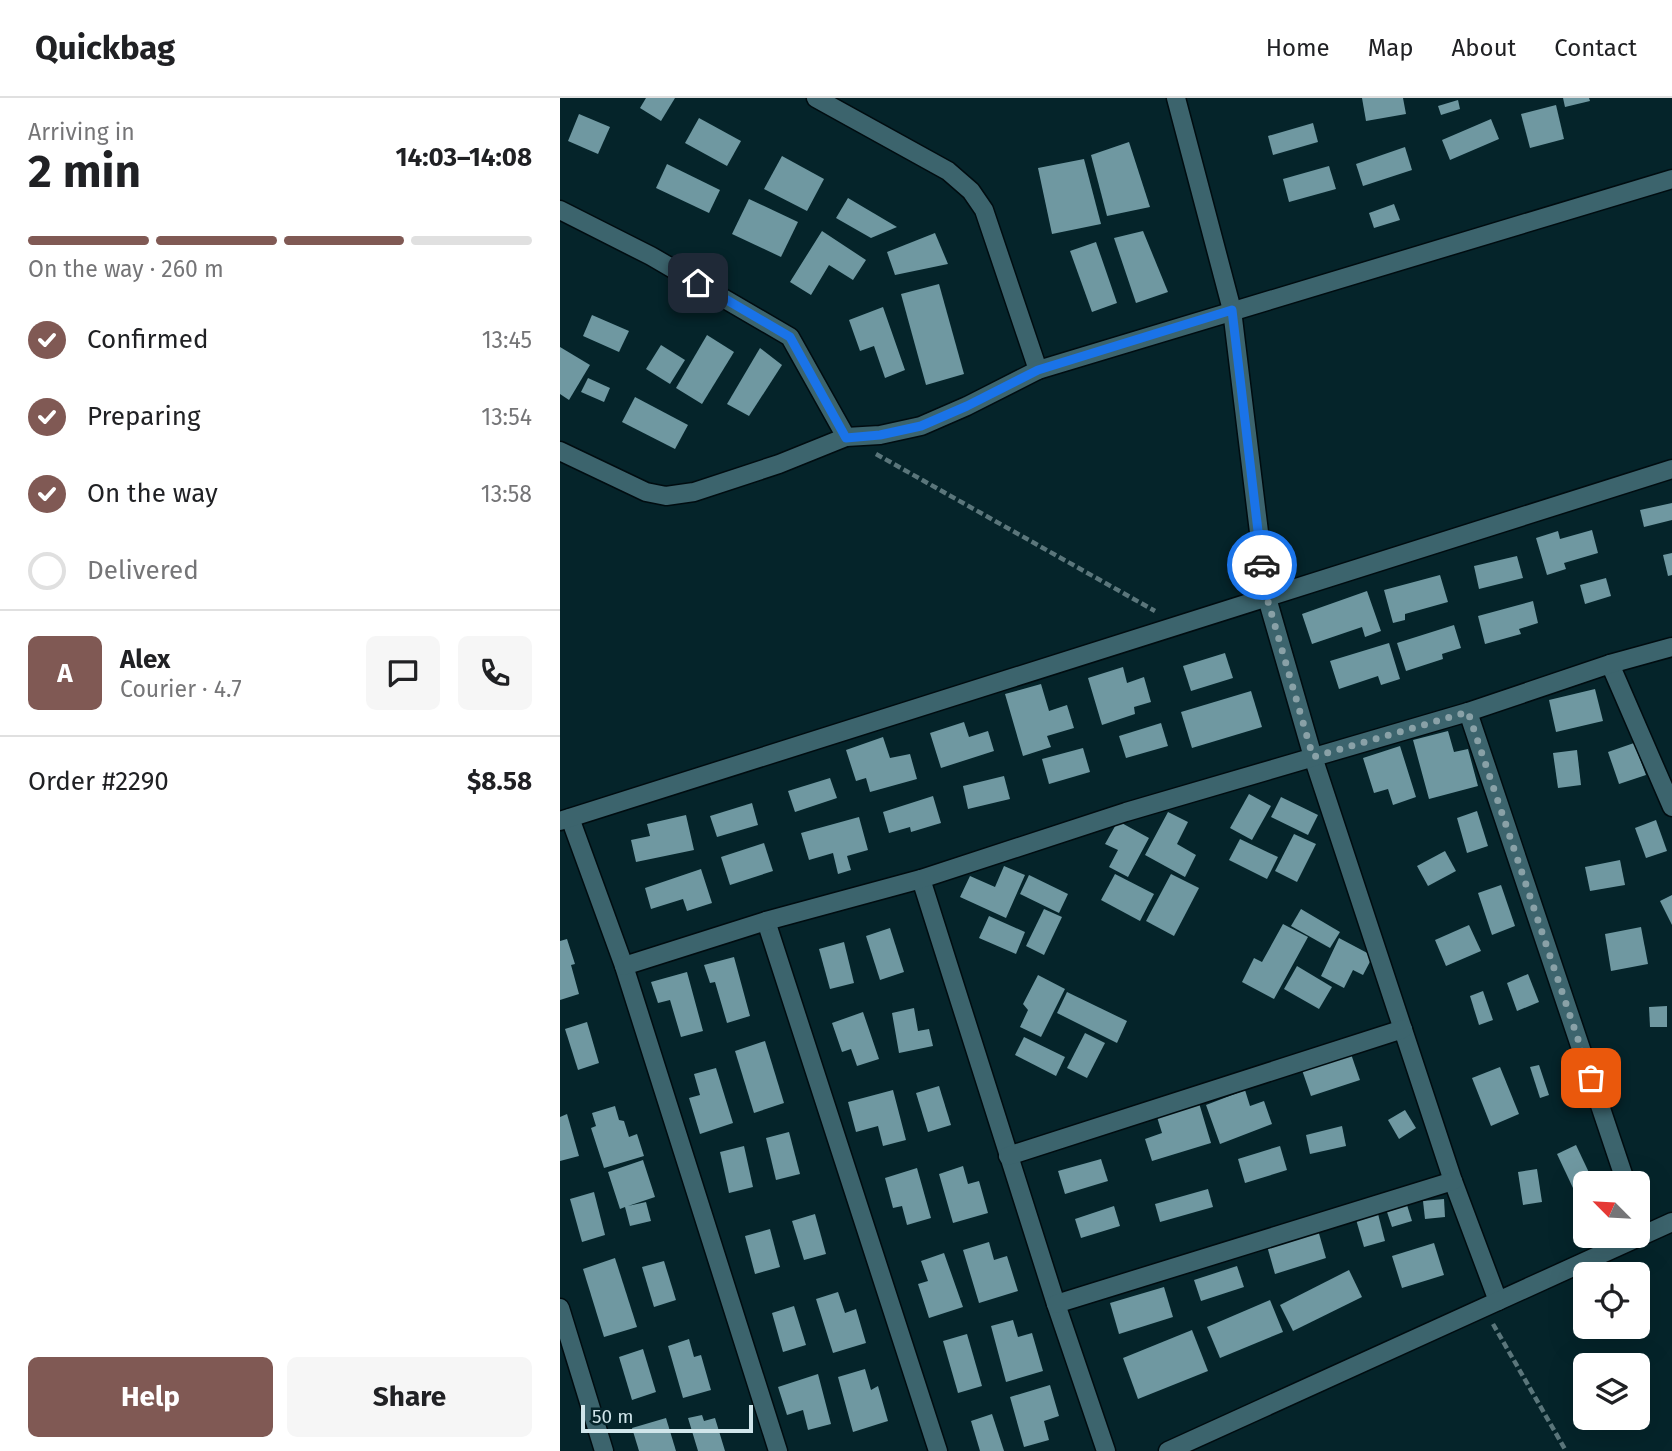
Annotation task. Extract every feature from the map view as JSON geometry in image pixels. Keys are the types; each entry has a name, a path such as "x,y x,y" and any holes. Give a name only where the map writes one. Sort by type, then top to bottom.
{"street":[{"path":"816,98 948,171 971,191 984,210 1038,370"},
{"path":"1178,99 1232,310 1267,598 1313,757 1453,1181 1491,1305"},
{"path":"560,451 646,492 666,496 694,492 846,438 880,435 921,426 1038,370 1672,179"},
{"path":"560,210 651,256 790,337 846,438"},
{"path":"778,1451 624,966 565,820 1672,469"},
{"path":"624,966 766,920 921,879 1126,812 1468,712 1609,664 1672,647"},
{"path":"1609,664 1672,807"},
{"path":"1468,712 1622,1171"},
{"path":"921,879 1008,1156 1106,1451"},
{"path":"766,920 938,1451"},
{"path":"1008,1156 1403,1029"},
{"path":"1056,1304 1453,1181"},
{"path":"1650,1226 1672,1222"},
{"path":"1168,1451 1491,1305 1601,1248"},
{"path":"560,1308 604,1451"}],"path":[{"path":"846,438 1180,625"},
{"path":"1491,1305 1566,1451"}],"building":[{"path":"646,98 675,98 661,121 640,108"},
{"path":"1362,98 1403,98 1406,114 1366,121"},
{"path":"1563,98 1589,98 1590,101 1565,107"},
{"path":"1458,100 1460,109 1441,115 1438,106"},
{"path":"1556,105 1564,139 1530,148 1521,114"},
{"path":"579,114 610,127 598,154 568,141"},
{"path":"699,118 741,141 727,166 685,143"},
{"path":"1491,119 1499,139 1450,160 1442,140"},
{"path":"1313,123 1318,142 1273,155 1268,136"},
{"path":"1129,142 1150,207 1107,216 1091,155"},
{"path":"1405,147 1412,170 1363,186 1356,164"},
{"path":"782,156 824,179 807,211 764,189"},
{"path":"1084,159 1101,224 1052,234 1038,168"},
{"path":"667,164 720,190 709,213 656,188"},
{"path":"1329,166 1336,189 1289,202 1283,179"},
{"path":"848,198 897,227 871,238 836,218"},
{"path":"749,199 798,222 781,257 732,234"},
{"path":"1394,204 1400,220 1374,228 1369,213"},
{"path":"822,231 866,260 853,280 829,265 811,295 790,282"},
{"path":"1143,231 1168,292 1136,303 1114,238"},
{"path":"935,233 948,264 895,275 887,252"},
{"path":"1096,242 1117,303 1092,312 1070,251"},
{"path":"939,284 964,374 926,385 901,294"},
{"path":"883,307 905,370 885,378 874,346 860,351 849,320"},
{"path":"592,315 629,331 619,352 583,336"},
{"path":"707,335 734,352 702,404 676,388"},
{"path":"661,345 685,360 670,384 646,369"},
{"path":"560,347 590,365 569,400 560,394"},
{"path":"760,348 782,365 749,416 727,404"},
{"path":"588,378 610,388 604,402 581,392"},
{"path":"635,397 688,425 675,449 622,422"},
{"path":"1672,503 1672,520 1644,527 1640,510"},
{"path":"1592,530 1598,553 1564,563 1566,569 1547,575 1536,538 1558,531 1560,539"},
{"path":"1672,553 1672,575 1668,576 1663,555"},
{"path":"1517,556 1523,578 1479,589 1474,566"},
{"path":"1440,575 1448,602 1405,614 1405,620 1393,623 1384,590"},
{"path":"1606,578 1611,596 1585,604 1580,585"},
{"path":"1367,591 1381,631 1365,637 1362,627 1312,644 1302,614"},
{"path":"1533,601 1538,623 1519,629 1521,634 1485,644 1478,616"},
{"path":"1454,625 1461,648 1442,654 1443,659 1406,671 1397,643"},
{"path":"1389,643 1400,679 1381,685 1378,676 1339,689 1330,661"},
{"path":"1225,653 1233,678 1191,691 1183,666"},
{"path":"1123,667 1127,683 1144,677 1151,702 1134,707 1135,714 1102,725 1088,678"},
{"path":"1041,684 1049,711 1067,705 1074,728 1047,736 1051,747 1023,756 1005,694"},
{"path":"1595,689 1603,721 1556,732 1549,700"},
{"path":"1251,691 1262,727 1192,748 1181,712"},
{"path":"964,722 969,737 988,731 994,751 941,768 930,733"},
{"path":"1161,723 1168,746 1126,758 1119,736"},
{"path":"1448,731 1454,752 1468,749 1478,786 1429,799 1413,740"},
{"path":"883,737 890,758 910,754 917,779 870,792 866,778 856,781 846,750"},
{"path":"1634,743 1646,775 1619,784 1608,752"},
{"path":"1400,746 1416,797 1393,805 1388,789 1374,793 1363,758"},
{"path":"1083,748 1090,772 1049,784 1042,759"},
{"path":"1577,750 1581,785 1558,788 1553,753"},
{"path":"1004,776 1010,799 968,809 963,786"},
{"path":"830,778 837,798 795,812 788,791"},
{"path":"1249,794 1271,806 1252,840 1230,828"},
{"path":"933,796 941,823 911,832 910,827 889,833 883,812"},
{"path":"1281,797 1318,815 1308,835 1271,817"},
{"path":"752,803 758,825 717,837 710,816"},
{"path":"1477,811 1488,846 1467,853 1457,818"},
{"path":"1168,812 1188,822 1177,844 1196,855 1185,877 1145,855"},
{"path":"686,815 694,850 636,862 631,840 650,836 647,824"},
{"path":"859,817 868,850 847,856 851,870 838,874 833,853 809,860 801,833"},
{"path":"1656,820 1667,851 1646,858 1635,828"},
{"path":"1118,821 1149,838 1128,877 1109,867 1118,850 1105,844"},
{"path":"1294,834 1316,844 1297,882 1275,871"},
{"path":"1240,839 1278,857 1267,879 1229,860"},
{"path":"764,843 773,871 730,885 721,857"},
{"path":"1445,851 1456,871 1428,886 1417,866"},
{"path":"1620,860 1625,885 1590,891 1585,867"},
{"path":"1004,866 1025,875 1006,918 960,897 970,876 995,887"},
{"path":"701,869 712,903 687,911 683,899 651,909 645,888"},
{"path":"1115,874 1154,894 1140,921 1101,900"},
{"path":"1171,874 1199,888 1174,936 1146,921"},
{"path":"1029,875 1068,894 1059,913 1020,894"},
{"path":"1501,885 1515,926 1492,935 1478,893"},
{"path":"1672,895 1672,925 1660,901"},
{"path":"1044,909 1062,917 1044,955 1026,946"},
{"path":"1301,909 1340,932 1330,948 1291,926"},
{"path":"989,916 1025,932 1016,954 979,938"},
{"path":"1283,924 1308,937 1274,999 1242,982 1254,958 1262,962"},
{"path":"1469,925 1481,951 1446,966 1435,940"},
{"path":"1641,927 1648,964 1611,971 1605,934"},
{"path":"890,928 904,972 880,980 866,936"},
{"path":"1339,938 1373,956 1363,975 1353,970 1344,988 1321,976"},
{"path":"567,939 575,964 571,965 579,994 560,1000 560,941"},
{"path":"844,942 854,983 830,989 819,949"},
{"path":"734,957 750,1016 727,1023 715,982 710,983 704,965"},
{"path":"1297,966 1332,987 1319,1009 1284,989"},
{"path":"687,972 703,1031 681,1037 670,1000 658,1003 651,982"},
{"path":"1528,974 1539,1002 1517,1011 1507,983"},
{"path":"1038,975 1065,989 1041,1037 1020,1027 1028,1010 1023,1004"},
{"path":"1483,991 1493,1020 1479,1025 1470,996"},
{"path":"1067,992 1127,1021 1117,1043 1057,1013"},
{"path":"1667,1006 1667,1027 1650,1027 1649,1007"},
{"path":"914,1008 918,1031 929,1029 933,1046 899,1053 892,1013"},
{"path":"863,1012 879,1059 857,1066 851,1049 842,1052 832,1023"},
{"path":"587,1022 599,1063 578,1070 565,1029"},
{"path":"1085,1033 1105,1043 1087,1078 1067,1068"},
{"path":"1024,1037 1065,1057 1056,1076 1015,1055"},
{"path":"765,1041 784,1103 754,1113 735,1051"},
{"path":"1351,1054 1360,1080 1311,1096 1302,1070"},
{"path":"1539,1065 1549,1095 1540,1098 1530,1067"},
{"path":"1500,1067 1519,1114 1491,1126 1472,1078"},
{"path":"716,1068 733,1123 700,1134 689,1098 700,1095 694,1074"},
{"path":"939,1086 951,1125 928,1132 916,1093"},
{"path":"893,1090 906,1140 883,1146 878,1126 856,1132 848,1102"},
{"path":"1245,1090 1250,1106 1264,1101 1272,1124 1220,1144 1206,1105"},
{"path":"1199,1103 1211,1143 1152,1161 1145,1139 1162,1133 1157,1117"},
{"path":"615,1106 619,1120 624,1121 629,1137 637,1134 644,1156 604,1168 591,1128 596,1126 592,1113"},
{"path":"1405,1110 1416,1128 1399,1139 1388,1120"},
{"path":"567,1114 579,1156 560,1161 560,1117"},
{"path":"1342,1126 1346,1146 1310,1154 1306,1135"},
{"path":"789,1132 800,1174 776,1180 766,1138"},
{"path":"1576,1145 1588,1171 1573,1171 1573,1188 1557,1154"},
{"path":"744,1146 753,1187 729,1193 720,1152"},
{"path":"1280,1146 1287,1170 1245,1183 1238,1159"},
{"path":"1101,1159 1108,1181 1065,1194 1058,1171"},
{"path":"643,1160 655,1197 628,1206 646,1202 651,1221 630,1226 625,1207 620,1209 608,1172"},
{"path":"963,1166 968,1184 979,1181 988,1213 953,1223 939,1174"},
{"path":"917,1168 931,1218 907,1225 902,1206 893,1208 885,1178"},
{"path":"1537,1169 1542,1202 1523,1205 1518,1172"},
{"path":"1208,1189 1213,1207 1160,1222 1155,1204"},
{"path":"594,1192 605,1235 582,1242 570,1199"},
{"path":"1444,1199 1445,1217 1425,1219 1423,1201"},
{"path":"1407,1205 1412,1221 1392,1227 1387,1212"},
{"path":"1114,1206 1120,1226 1081,1238 1075,1219"},
{"path":"1377,1210 1385,1241 1364,1247 1355,1216"},
{"path":"815,1214 826,1254 804,1260 792,1221"},
{"path":"770,1229 780,1267 755,1274 745,1236"},
{"path":"1318,1230 1326,1258 1275,1274 1267,1246"},
{"path":"989,1242 994,1260 1007,1256 1018,1291 979,1303 963,1250"},
{"path":"1434,1243 1444,1275 1402,1288 1392,1256"},
{"path":"944,1253 963,1307 929,1318 918,1284 928,1281 921,1261"},
{"path":"615,1258 637,1327 604,1337 583,1269"},
{"path":"664,1261 676,1300 654,1307 642,1267"},
{"path":"1237,1266 1244,1287 1201,1301 1194,1280"},
{"path":"1349,1270 1362,1297 1293,1331 1280,1305"},
{"path":"1164,1287 1173,1317 1119,1334 1110,1303"},
{"path":"838,1292 845,1313 856,1309 866,1343 833,1353 816,1299"},
{"path":"1270,1300 1283,1332 1220,1358 1207,1327"},
{"path":"794,1306 806,1345 783,1352 772,1313"},
{"path":"1013,1320 1018,1337 1032,1333 1043,1371 1006,1382 991,1326"},
{"path":"1192,1330 1208,1371 1138,1399 1123,1358"},
{"path":"967,1334 982,1386 958,1393 943,1341"},
{"path":"689,1339 694,1357 701,1355 711,1390 683,1398 668,1346"},
{"path":"643,1349 656,1392 632,1400 619,1357"},
{"path":"865,1369 871,1390 878,1386 888,1421 853,1432 838,1377"},
{"path":"818,1374 831,1424 808,1430 803,1410 787,1415 778,1387"},
{"path":"1050,1385 1059,1416 1044,1421 1049,1440 1024,1447 1010,1397"},
{"path":"992,1414 1004,1451 980,1451 971,1421"},
{"path":"702,1415 704,1421 715,1418 725,1451 698,1451 688,1418"},
{"path":"666,1418 676,1451 639,1451 632,1428"}],"way so far":[{"path":"1262,565 1267,598 1313,757 1468,712 1591,1078"}],"route":[{"path":"698,283 790,337 846,438 880,435 921,426 1038,370 1232,310 1262,565"}]}
